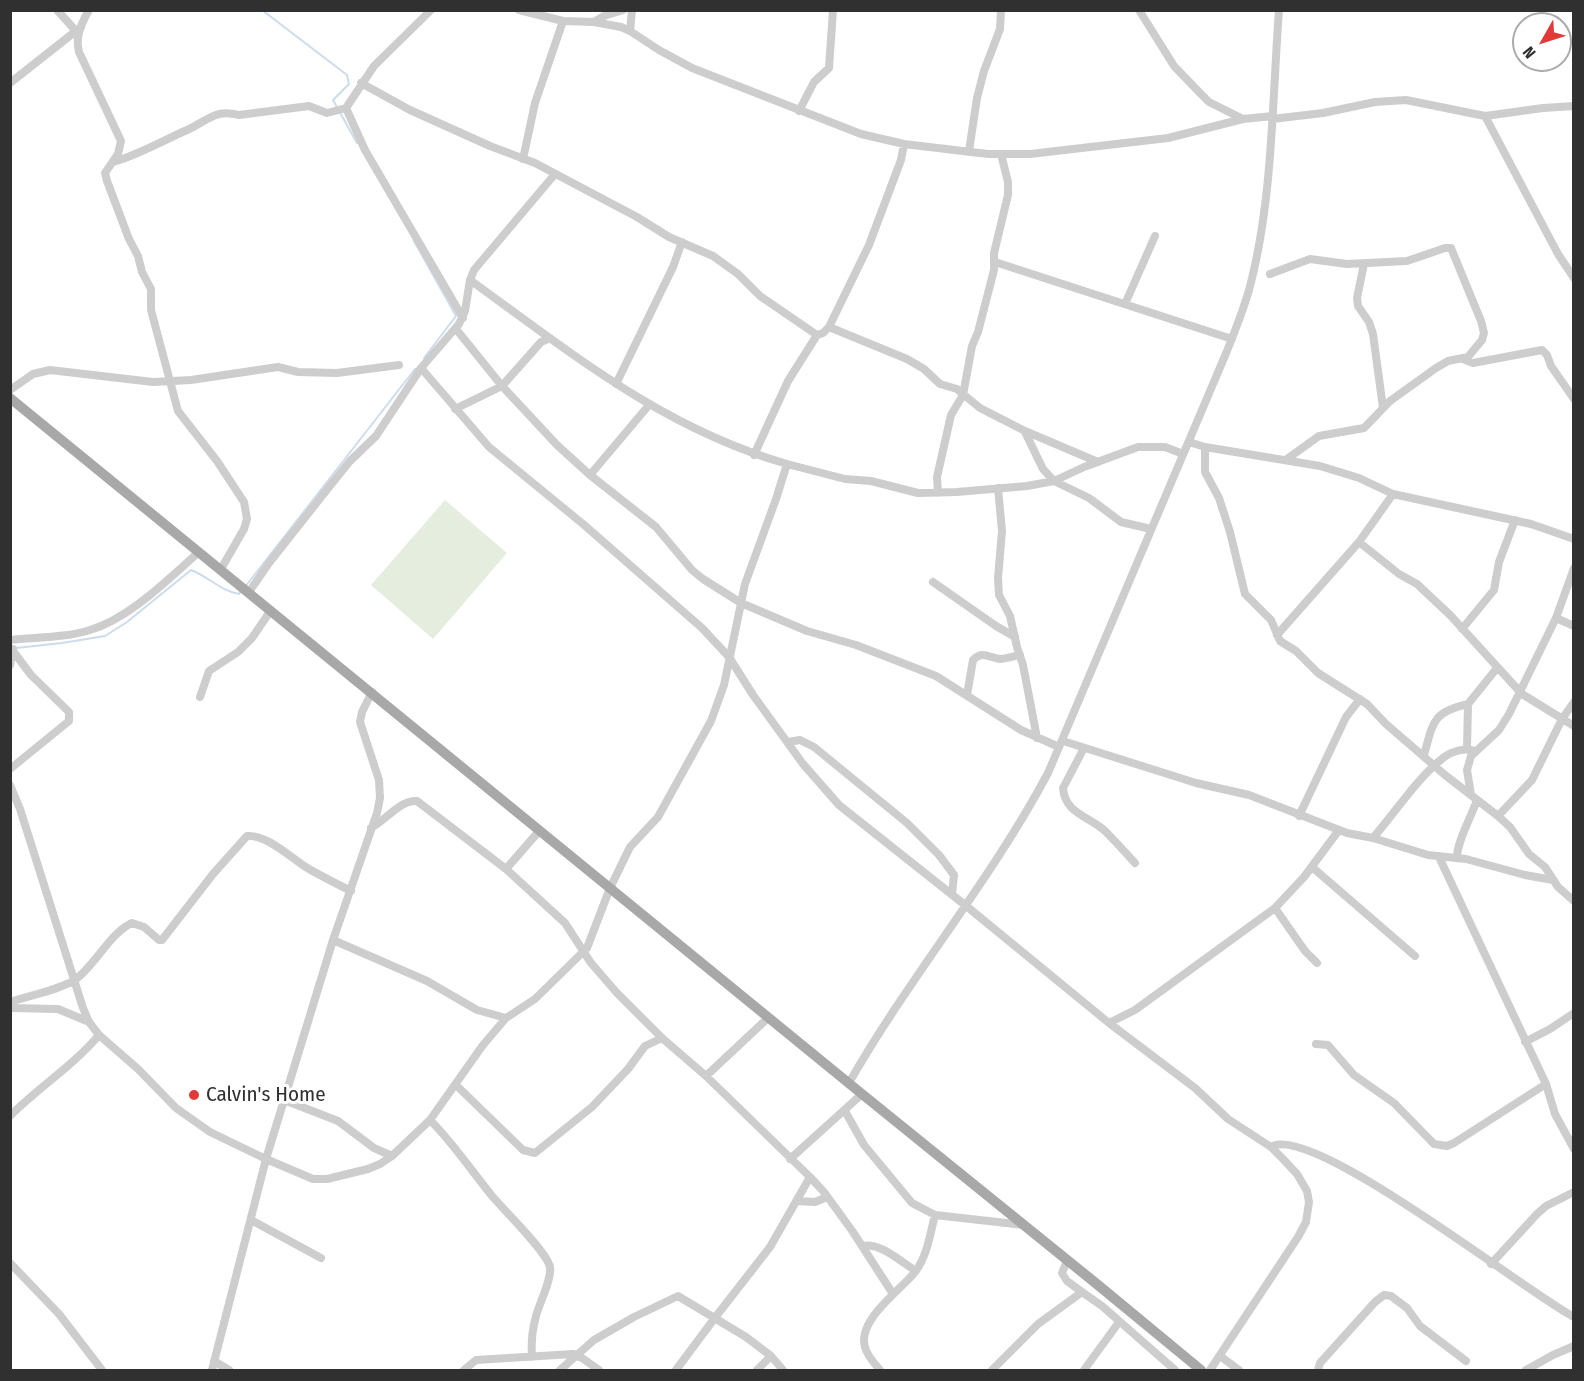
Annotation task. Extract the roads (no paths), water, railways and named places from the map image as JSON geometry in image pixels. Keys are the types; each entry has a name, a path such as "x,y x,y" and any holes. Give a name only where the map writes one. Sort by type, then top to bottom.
{"main road":[{"path":"10,398 1201,1371"}],"street":[{"path":"57,10 78,29"},
{"path":"10,83 78,29 89,10"},
{"path":"113,162 129,158 193,128 206,118 220,114 239,115 309,106 327,113 346,108 374,66 431,10"},
{"path":"519,10 562,21 594,22 630,31 676,60 861,134 904,144 1001,154 1030,154 1168,138 1244,119 1323,113 1375,102 1406,100 1485,116 1574,106"},
{"path":"594,22 623,10"},
{"path":"630,31 632,10"},
{"path":"799,111 814,82 829,68 833,10"},
{"path":"969,151 977,98 984,71 1000,29 1001,10"},
{"path":"1139,10 1174,66 1200,93 1209,102 1244,119"},
{"path":"849,1083 911,984 1022,820 1044,781 1232,339 1250,287 1259,242 1266,192 1279,10"},
{"path":"523,159 535,103 562,21"},
{"path":"78,29 78,52 121,141 113,162 105,172 129,239 151,290 151,310 163,352 168,381 178,411 217,461 244,502 247,519 244,529 221,569"},
{"path":"361,83 410,110 555,174 638,217 669,237 698,248 725,263 760,297 816,335"},
{"path":"346,108 365,150 463,318"},
{"path":"1485,116 1558,254 1574,278"},
{"path":"754,455 788,381 816,335 823,333 829,327 869,245 901,160 904,144"},
{"path":"938,492 937,477 951,415 963,395 972,346 985,308 995,262 996,242 1008,195 1008,182 1001,154"},
{"path":"249,592 269,563 350,461 376,436 421,368 456,329 463,318 474,270 555,174"},
{"path":"1125,304 1155,236"},
{"path":"616,384 673,267 682,242"},
{"path":"1270,274 1310,259 1364,264 1407,261 1445,248 1453,250 1484,333 1480,345 1463,359"},
{"path":"995,262 1232,339"},
{"path":"1364,264 1357,298 1358,306 1369,322 1373,334 1383,408"},
{"path":"470,280 616,384 686,426 754,455 845,479 864,479 918,493 1027,486 1054,481 1138,447 1164,447 1183,454"},
{"path":"829,327 908,359 924,369 939,384 951,387 980,408 1025,431 1098,462"},
{"path":"456,329 502,386 557,445 590,476 656,527 692,570 741,603 807,631 856,645 936,676 1037,738 1084,748 1196,783 1249,795 1339,830 1439,857 1457,858 1553,880"},
{"path":"455,409 502,386 541,342 550,338"},
{"path":"1287,459 1319,436 1364,428 1383,408 1452,359 1463,359 1473,363 1542,350 1574,399"},
{"path":"10,390 33,374 50,370 153,382 230,375 278,367 298,372 337,373 399,364"},
{"path":"421,368 489,447 615,551 702,628 729,657 802,764 839,805 1194,1088 1228,1119 1270,1148 1297,1174 1307,1191 1310,1202 1308,1215 1298,1237 1210,1371"},
{"path":"590,476 649,405"},
{"path":"1025,431 1043,469 1054,481 1089,498 1121,522 1151,529"},
{"path":"1189,442 1205,447 1320,466 1359,478 1393,494 1515,520 1574,539"},
{"path":"1205,447 1204,472 1219,498 1245,594 1271,620 1282,643 1296,651 1317,673 1360,699 1435,766 1498,816 1529,854 1545,867 1553,880 1573,901"},
{"path":"10,785 20,809 89,1022 99,1035 138,1069 176,1108 210,1132 266,1160 313,1179 327,1179 368,1169 392,1156 430,1120 483,1045 506,1018 535,999 584,952 610,888 632,844 658,817 711,721 724,685 750,565 787,464"},
{"path":"998,488 1002,531 999,595 1010,616 1023,665 1037,738"},
{"path":"1277,635 1359,542 1393,494"},
{"path":"1462,629 1494,591 1499,562 1515,520"},
{"path":"1359,542 1399,574 1418,584 1519,691 1574,726"},
{"path":"10,665 13,651 12,640 77,633 105,624 142,599 199,552"},
{"path":"1373,838 1445,756 1471,750 1498,730 1509,714 1556,618 1574,568"},
{"path":"933,582 996,627 1015,637"},
{"path":"200,696 209,671 238,652 252,638 271,610"},
{"path":"1556,618 1574,626"},
{"path":"10,769 69,721 70,716 69,712 31,675 13,651"},
{"path":"968,695 975,658 983,654 1002,659 1020,655"},
{"path":"1424,755 1432,726 1439,716 1450,708 1467,704 1497,668"},
{"path":"212,1371 266,1160 333,940 378,805 380,790 360,718 372,692"},
{"path":"1299,816 1346,717 1360,699"},
{"path":"1498,816 1532,780 1562,719 1574,702"},
{"path":"1457,858 1457,849 1471,819 1474,797 1467,770 1471,750 1467,704"},
{"path":"788,742 800,740 814,747 907,823 950,868 955,880 952,894"},
{"path":"1084,748 1063,788 1068,804 1075,813 1103,829 1135,863"},
{"path":"371,828 382,823 404,804 413,800 417,801 507,869 565,924 617,993 810,1177 863,1246 894,1294"},
{"path":"507,869 540,830"},
{"path":"1110,1023 1154,997 1275,908 1312,867 1339,830"},
{"path":"10,1002 75,980 93,964 127,925 132,923 144,927 162,940 213,874 247,836 254,835 263,838 309,869 351,891"},
{"path":"1439,857 1546,1084 1556,1113 1574,1149"},
{"path":"1312,867 1415,956"},
{"path":"1275,908 1305,951 1317,963"},
{"path":"333,940 427,981 477,1010 506,1018"},
{"path":"10,1008 58,1009 89,1022"},
{"path":"1525,1042 1574,1013"},
{"path":"706,1076 769,1017"},
{"path":"10,1116 32,1094 85,1051 99,1035"},
{"path":"456,1085 523,1150 535,1153 592,1107 645,1046 662,1038"},
{"path":"1316,1044 1328,1045 1354,1075 1394,1103 1424,1135 1434,1144 1441,1146 1454,1143 1546,1084"},
{"path":"790,1158 862,1094"},
{"path":"284,1100 338,1121 374,1148 392,1156"},
{"path":"845,1111 864,1145 912,1203 935,1215 1024,1225"},
{"path":"430,1120 450,1141 547,1261 550,1268 549,1277 532,1333 532,1358"},
{"path":"1270,1148 1277,1144 1286,1144 1332,1161 1427,1218 1491,1264 1574,1317"},
{"path":"676,1371 770,1247 810,1177"},
{"path":"1491,1264 1546,1206 1574,1192"},
{"path":"797,1201 814,1202 827,1197"},
{"path":"880,1371 866,1352 863,1339 869,1324 916,1271 923,1257 935,1215"},
{"path":"251,1220 321,1258"},
{"path":"863,1246 871,1245 884,1250 916,1271"},
{"path":"1067,1261 1062,1273 1064,1277 1102,1306 1175,1371"},
{"path":"10,1263 59,1314 102,1371"},
{"path":"992,1371 1026,1334 1082,1292"},
{"path":"1318,1371 1320,1363 1384,1295 1391,1296 1407,1308 1420,1326 1466,1361"},
{"path":"560,1371 594,1340 634,1317 678,1296 735,1330 771,1356 783,1371"},
{"path":"1084,1371 1119,1322"},
{"path":"1526,1371 1574,1346"},
{"path":"464,1371 476,1360 576,1355 599,1371"},
{"path":"757,1371 771,1356"},
{"path":"1220,1356 1239,1371"},
{"path":"214,1361 228,1371"}],"waterway":[{"path":"262,10 347,75 349,84 333,100 357,143"},
{"path":"414,241 456,316 424,358"},
{"path":"245,587 415,369"},
{"path":"16,648 105,636 127,622 191,570 226,590 239,594 241,591"}],"place":[{"name":"Calvin's Home","path":"194,1095"}]}
